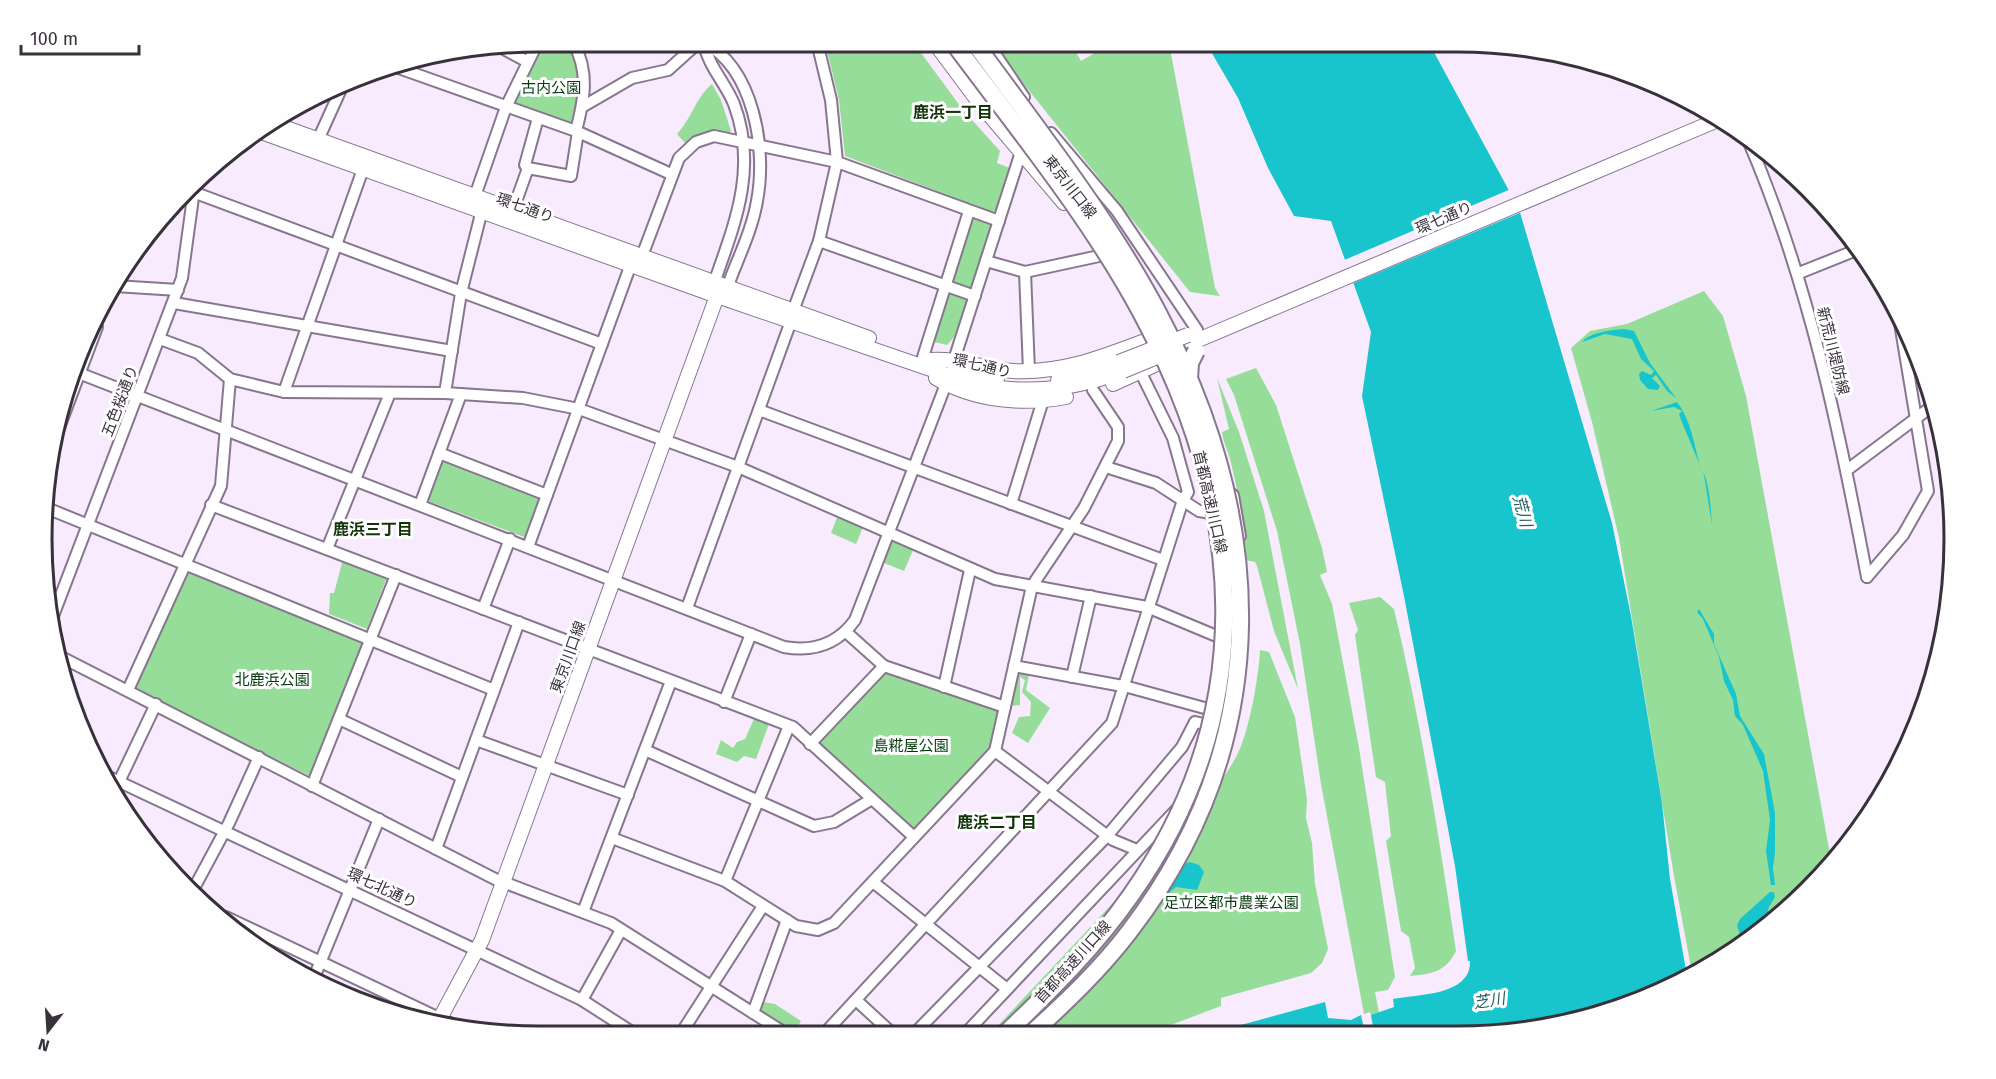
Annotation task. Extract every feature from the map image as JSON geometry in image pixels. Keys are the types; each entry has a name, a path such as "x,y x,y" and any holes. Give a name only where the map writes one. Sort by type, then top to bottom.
{"highway":[{"name":"首都高速川口線","path":"960,52 1083,219 1143,315 1182,402 1203,461 1217,518 1224,568 1225,636 1221,680 1203,754 1180,812 1147,872 1102,933 1053,987 1013,1026"},
{"name":"首都高速川口線","path":"981,52 1112,236 1156,311 1177,353 1214,449 1229,503 1236,541 1241,621 1237,683 1223,741 1205,796 1179,854 1152,898 1116,948 1070,998 1040,1026"},
{"path":"1197,337 1190,363 1188,387 1216,478 1230,551 1233,619 1231,668"},
{"path":"1029,1026 1111,942 1150,889 1174,848 1196,801 1211,757 1236,652 1238,626 1234,564 1226,506 1211,449"}],"main road":[{"name":"東京川口線","path":"942,52 1071,212 1122,291 1158,366"},
{"name":"東京川口線","path":"972,52 1061,173 1125,271 1161,335 1171,360"},
{"name":"環七通り","path":"269,135 482,210 719,289 909,362 974,384 1011,390 1072,387 1197,337 1705,121"},
{"name":"環七通り","path":"282,127 513,210 637,260"},
{"name":"東京川口線","path":"442,1016 478,950 719,289"},
{"name":"環七通り","path":"792,316 996,379 1025,382 1070,378 1121,366"},
{"path":"926,358 954,360 998,369 1029,371 1083,364 1161,335"},
{"path":"909,362 946,384 989,398 1043,400 1093,390 1171,360"}],"street":[{"path":"475,196 506,107 533,52"},
{"path":"538,118 525,165 528,168 571,176 582,107 584,76 576,52"},
{"path":"582,107 632,78 668,70 690,52"},
{"path":"705,52 732,101 743,141 745,170 742,198 719,289"},
{"path":"719,52 737,77 756,123 761,174 757,204 719,289"},
{"path":"687,608 819,241 837,162 831,100 820,52"},
{"path":"994,52 1069,156 1117,211 1197,337"},
{"path":"513,54 528,62"},
{"path":"407,71 577,131 671,174"},
{"path":"318,140 337,97"},
{"path":"528,547 602,344 671,174 679,158 696,142 714,136 837,162 999,221"},
{"path":"954,360 1021,152"},
{"name":"新荒川堤防線","path":"1754,154 1770,190 1799,273 1847,470 1867,577 1903,535 1928,491 1914,419"},
{"path":"513,210 528,168"},
{"path":"284,392 363,169"},
{"path":"198,192 460,293 602,344"},
{"name":"五色桜通り","path":"57,605 174,303 186,264 193,197"},
{"path":"445,393 460,293 482,210"},
{"path":"926,358 969,211"},
{"path":"819,241 975,296"},
{"path":"1799,273 1850,253"},
{"path":"986,261 1025,272 1099,256"},
{"path":"1025,272 1029,371"},
{"path":"124,287 178,290"},
{"path":"174,303 308,324 452,351"},
{"path":"160,339 198,353 231,379 284,392 445,393 523,398 579,409 738,467 995,579 1147,607 1221,639 1244,644"},
{"path":"1903,347 1914,419"},
{"path":"972,1026 1174,811 1193,795 1211,768 1234,717 1244,644 1245,603 1239,521 1221,449 1187,396 1171,360"},
{"path":"1158,366 1181,418 1211,513 1219,559 1221,639 1212,710 1194,775 1174,811"},
{"path":"831,1026 1112,723 1147,607 1183,500 1188,492 1179,453 1141,373"},
{"path":"81,374 784,647 809,650 828,644 846,632 858,613 946,384"},
{"path":"128,690 221,486 231,379"},
{"path":"612,838 725,881 763,906 806,929 827,927 839,918 995,752 1032,586 1071,527 1118,444 1119,430 1093,390"},
{"path":"327,549 390,393"},
{"path":"420,505 461,394"},
{"path":"1011,504 1043,400"},
{"path":"759,410 1163,560"},
{"path":"1847,470 1926,410"},
{"path":"439,453 547,495"},
{"path":"1106,467 1156,483 1199,511 1211,513"},
{"path":"211,504 789,726 914,837"},
{"path":"54,511 494,690"},
{"path":"483,609 510,539"},
{"path":"944,687 970,570"},
{"path":"312,786 396,575"},
{"path":"1072,677 1091,596"},
{"path":"436,849 519,622"},
{"path":"846,632 884,666 1005,707"},
{"path":"724,702 751,634"},
{"path":"68,660 503,883 582,912 621,930 774,1026"},
{"path":"810,744 884,666"},
{"path":"1014,666 1124,686 1234,717"},
{"path":"582,912 671,681"},
{"path":"116,780 156,704"},
{"path":"339,719 462,777"},
{"path":"922,1026 1107,836 1182,747 1195,722 1208,725"},
{"path":"725,881 789,726"},
{"path":"476,740 628,795"},
{"path":"645,750 814,826 834,822 872,800"},
{"path":"995,752 1107,836 1137,850"},
{"path":"196,885 259,757"},
{"name":"環七北通り","path":"118,783 582,1000 619,1026"},
{"path":"317,972 379,819"},
{"path":"873,882 1007,989"},
{"path":"686,1026 763,906"},
{"path":"753,1013 787,920"},
{"path":"240,924 420,1012"},
{"path":"582,1000 621,930"},
{"path":"856,1000 884,1026"}],"green space":[{"name":"古内公園","path":"537,52 572,52 579,84 579,96 575,117 570,125 513,102"},
{"path":"827,52 920,52 963,110 1000,151 997,163 1010,168 997,210 992,212 845,156 839,100"},
{"path":"998,52 1076,52 1081,61 1096,52 1171,52 1215,288 1220,296 1190,292"},
{"path":"712,84 721,100 731,131 727,134 706,134 686,144 677,134 702,95"},
{"path":"974,217 992,225 971,287 966,289 952,284 951,281 971,219"},
{"path":"948,291 967,300 954,337 947,345 934,342 933,339"},
{"path":"1704,291 1723,316 1746,396 1830,853 1778,906 1727,944 1691,966 1619,538 1592,422 1571,348 1590,331 1627,324"},
{"path":"1256,368 1276,405 1322,548 1327,572 1320,575 1332,604 1359,748 1395,977 1388,990 1375,992 1379,1013 1371,1015 1370,1012 1364,1014 1321,784 1300,644 1277,531 1234,395 1226,379"},
{"path":"1217,378 1239,432 1264,511 1298,689 1274,631 1257,566 1255,562 1246,560 1239,499 1222,432 1229,429"},
{"path":"444,460 540,496 541,500 527,538 430,502 427,498 440,462"},
{"path":"838,515 863,527 856,544 831,533"},
{"path":"895,540 914,548 904,571 884,563 892,541"},
{"path":"343,559 387,577 367,629 329,614 330,593 334,593"},
{"name":"北鹿浜公園","path":"191,571 364,640 310,776 137,690 135,686 187,572"},
{"path":"1380,597 1394,609 1404,651 1429,780 1456,951 1443,968 1410,976 1415,968 1409,937 1401,931 1386,841 1391,836 1385,782 1376,777 1355,635 1358,630 1349,603"},
{"name":"足立区都市農業公園","path":"1260,650 1269,652 1295,717 1307,799 1306,818 1312,843 1315,884 1328,949 1322,963 1311,973 1221,998 1221,1006 1168,1026 998,1026 1187,824 1220,782 1237,755 1246,733 1258,674"},
{"name":"島糀屋公園","path":"884,672 998,711 991,743 993,747 917,830 912,830 819,746 817,740"},
{"path":"1017,672 1029,674 1026,690 1050,708 1028,743 1012,733 1019,717 1030,716 1031,702 1022,692 1025,680 1020,677 1020,705 1010,706"},
{"path":"754,719 769,724 756,759 744,756 737,762 716,754 721,740 733,748 737,742 745,739"},
{"path":"763,1002 775,1004 801,1021 798,1026 783,1026 761,1012"}],"water":[{"path":"1211,52 1434,52 1519,209 1612,523 1631,616 1662,803 1670,879 1686,969 1672,976 1613,1001 1552,1017 1488,1025 1373,1026 1371,1015 1394,1007 1393,999 1441,991 1462,981 1468,972 1470,961 1468,961 1455,866 1404,596 1362,396 1371,332 1331,221 1294,216 1268,168 1238,98"},
{"path":"1624,329 1634,331 1650,363 1676,398 1667,391 1656,375 1652,378 1660,386 1658,390 1648,389 1640,380 1639,374 1642,371 1651,375 1654,371 1641,359 1632,339 1605,334 1582,342 1595,334"},
{"path":"1677,402 1682,409 1689,424 1700,465 1679,414 1682,411 1674,407 1651,411"},
{"path":"1704,475 1711,508 1712,525"},
{"path":"1699,609 1714,634 1714,644 1736,694 1740,716 1764,754 1775,813 1773,868 1775,885 1771,885 1766,851 1770,820 1763,771 1743,725 1735,716 1733,700 1724,681 1719,657 1703,619 1697,612"},
{"path":"1190,862 1199,865 1204,872 1197,890 1176,887 1166,900 1158,902 1181,865"},
{"path":"1770,892 1774,892 1775,897 1767,915 1740,935 1737,925 1740,919"},
{"path":"1325,1002 1328,1018 1351,1020 1361,1015 1363,1026 1237,1026"}],"pier":[{"path":"1511,189 1522,212 1351,284 1342,261"}],"district":[{"name":"鹿浜一丁目","path":"953,112"},
{"name":"鹿浜三丁目","path":"373,529"},
{"name":"鹿浜二丁目","path":"997,822"}],"water label":[{"name":"荒川","path":"1523,511"},
{"name":"芝川","path":"1489,1000"}]}
